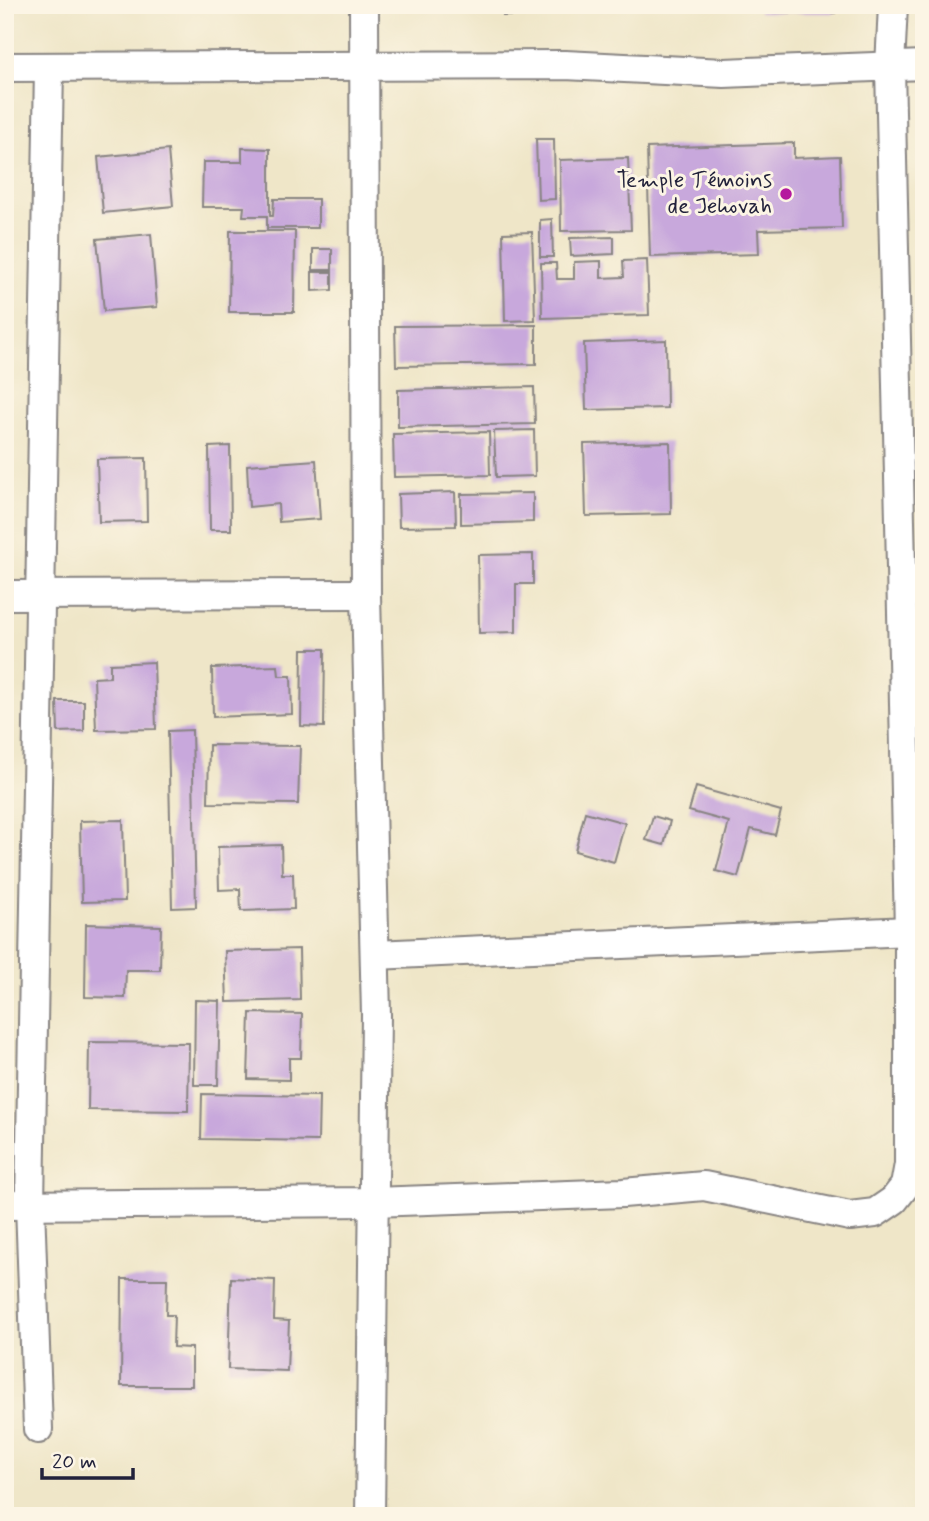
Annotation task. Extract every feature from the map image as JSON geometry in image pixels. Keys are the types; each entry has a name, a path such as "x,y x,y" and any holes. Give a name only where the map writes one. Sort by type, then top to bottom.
{"street":[{"path":"364,5 366,594 375,955 370,1516"},
{"path":"18,1205 373,1202 623,1193 704,1186 850,1216 875,1213 894,1200 905,1186 908,1171 909,931 890,67 893,5"},
{"path":"5,67 565,65 724,74 924,65"},
{"path":"38,1429 18,1205 42,595 49,67"},
{"path":"5,595 366,594"},
{"path":"375,955 909,931"}],"building":[{"path":"503,5 536,5 536,15 503,16"},
{"path":"759,5 835,5 835,13 759,12"},
{"path":"536,139 554,139 555,199 538,200"},
{"path":"794,143 794,158 840,156 842,228 758,230 759,254 650,257 647,148"},
{"path":"242,148 270,149 270,216 273,216 274,199 318,199 318,228 267,228 267,216 243,216 244,207 202,207 203,162 242,162"},
{"path":"168,150 173,206 103,213 98,157"},
{"path":"628,158 631,230 561,231 560,160"},
{"path":"552,219 553,257 540,257 540,220"},
{"path":"230,231 295,231 294,312 229,312"},
{"path":"532,232 535,320 505,321 503,233"},
{"path":"151,234 157,307 104,311 97,239"},
{"path":"614,237 614,254 571,256 570,238"},
{"path":"313,249 332,249 332,270 313,270"},
{"path":"647,260 649,315 542,318 541,263 556,263 557,279 574,279 574,262 601,261 601,278 624,277 623,261"},
{"path":"312,272 332,272 332,290 312,291"},
{"path":"536,325 536,364 396,366 395,326"},
{"path":"666,340 667,408 586,410 584,343"},
{"path":"534,387 535,424 398,427 398,390"},
{"path":"534,430 535,476 496,477 494,431"},
{"path":"489,432 490,475 394,477 393,434"},
{"path":"670,442 671,514 586,516 584,444"},
{"path":"230,446 231,530 210,530 209,447"},
{"path":"146,458 147,521 99,522 97,459"},
{"path":"316,460 320,519 279,522 278,504 249,507 247,465"},
{"path":"455,492 456,526 399,527 398,494"},
{"path":"533,493 533,522 461,524 461,494"},
{"path":"533,554 533,584 516,584 516,632 479,633 478,555"},
{"path":"302,649 325,649 324,727 301,726"},
{"path":"154,662 156,729 96,730 94,678 110,677 110,664"},
{"path":"278,666 279,676 291,676 292,714 213,717 212,668"},
{"path":"57,701 84,701 84,731 58,732"},
{"path":"192,730 196,907 172,908 168,731"},
{"path":"209,745 300,746 298,804 208,803"},
{"path":"696,787 781,811 775,835 751,829 738,877 716,871 729,822 689,811"},
{"path":"585,812 625,823 614,862 575,851"},
{"path":"653,816 670,821 664,845 646,840"},
{"path":"123,820 125,901 82,902 80,821"},
{"path":"281,845 282,874 293,874 294,909 241,911 240,889 219,890 218,847"},
{"path":"86,924 161,926 160,970 126,970 125,998 85,997"},
{"path":"299,949 300,1000 227,1002 225,951"},
{"path":"195,1000 220,1001 218,1085 194,1085"},
{"path":"250,1013 302,1014 301,1058 289,1058 289,1080 248,1079"},
{"path":"89,1042 189,1043 188,1111 88,1110"},
{"path":"202,1094 319,1096 318,1141 201,1139"},
{"path":"231,1278 275,1280 274,1320 289,1321 287,1371 228,1369"},
{"path":"122,1279 167,1279 166,1315 174,1315 173,1347 192,1348 192,1386 121,1386"}],"place":[{"name":"Temple Témoins de Jehovah","path":"786,194"}]}
